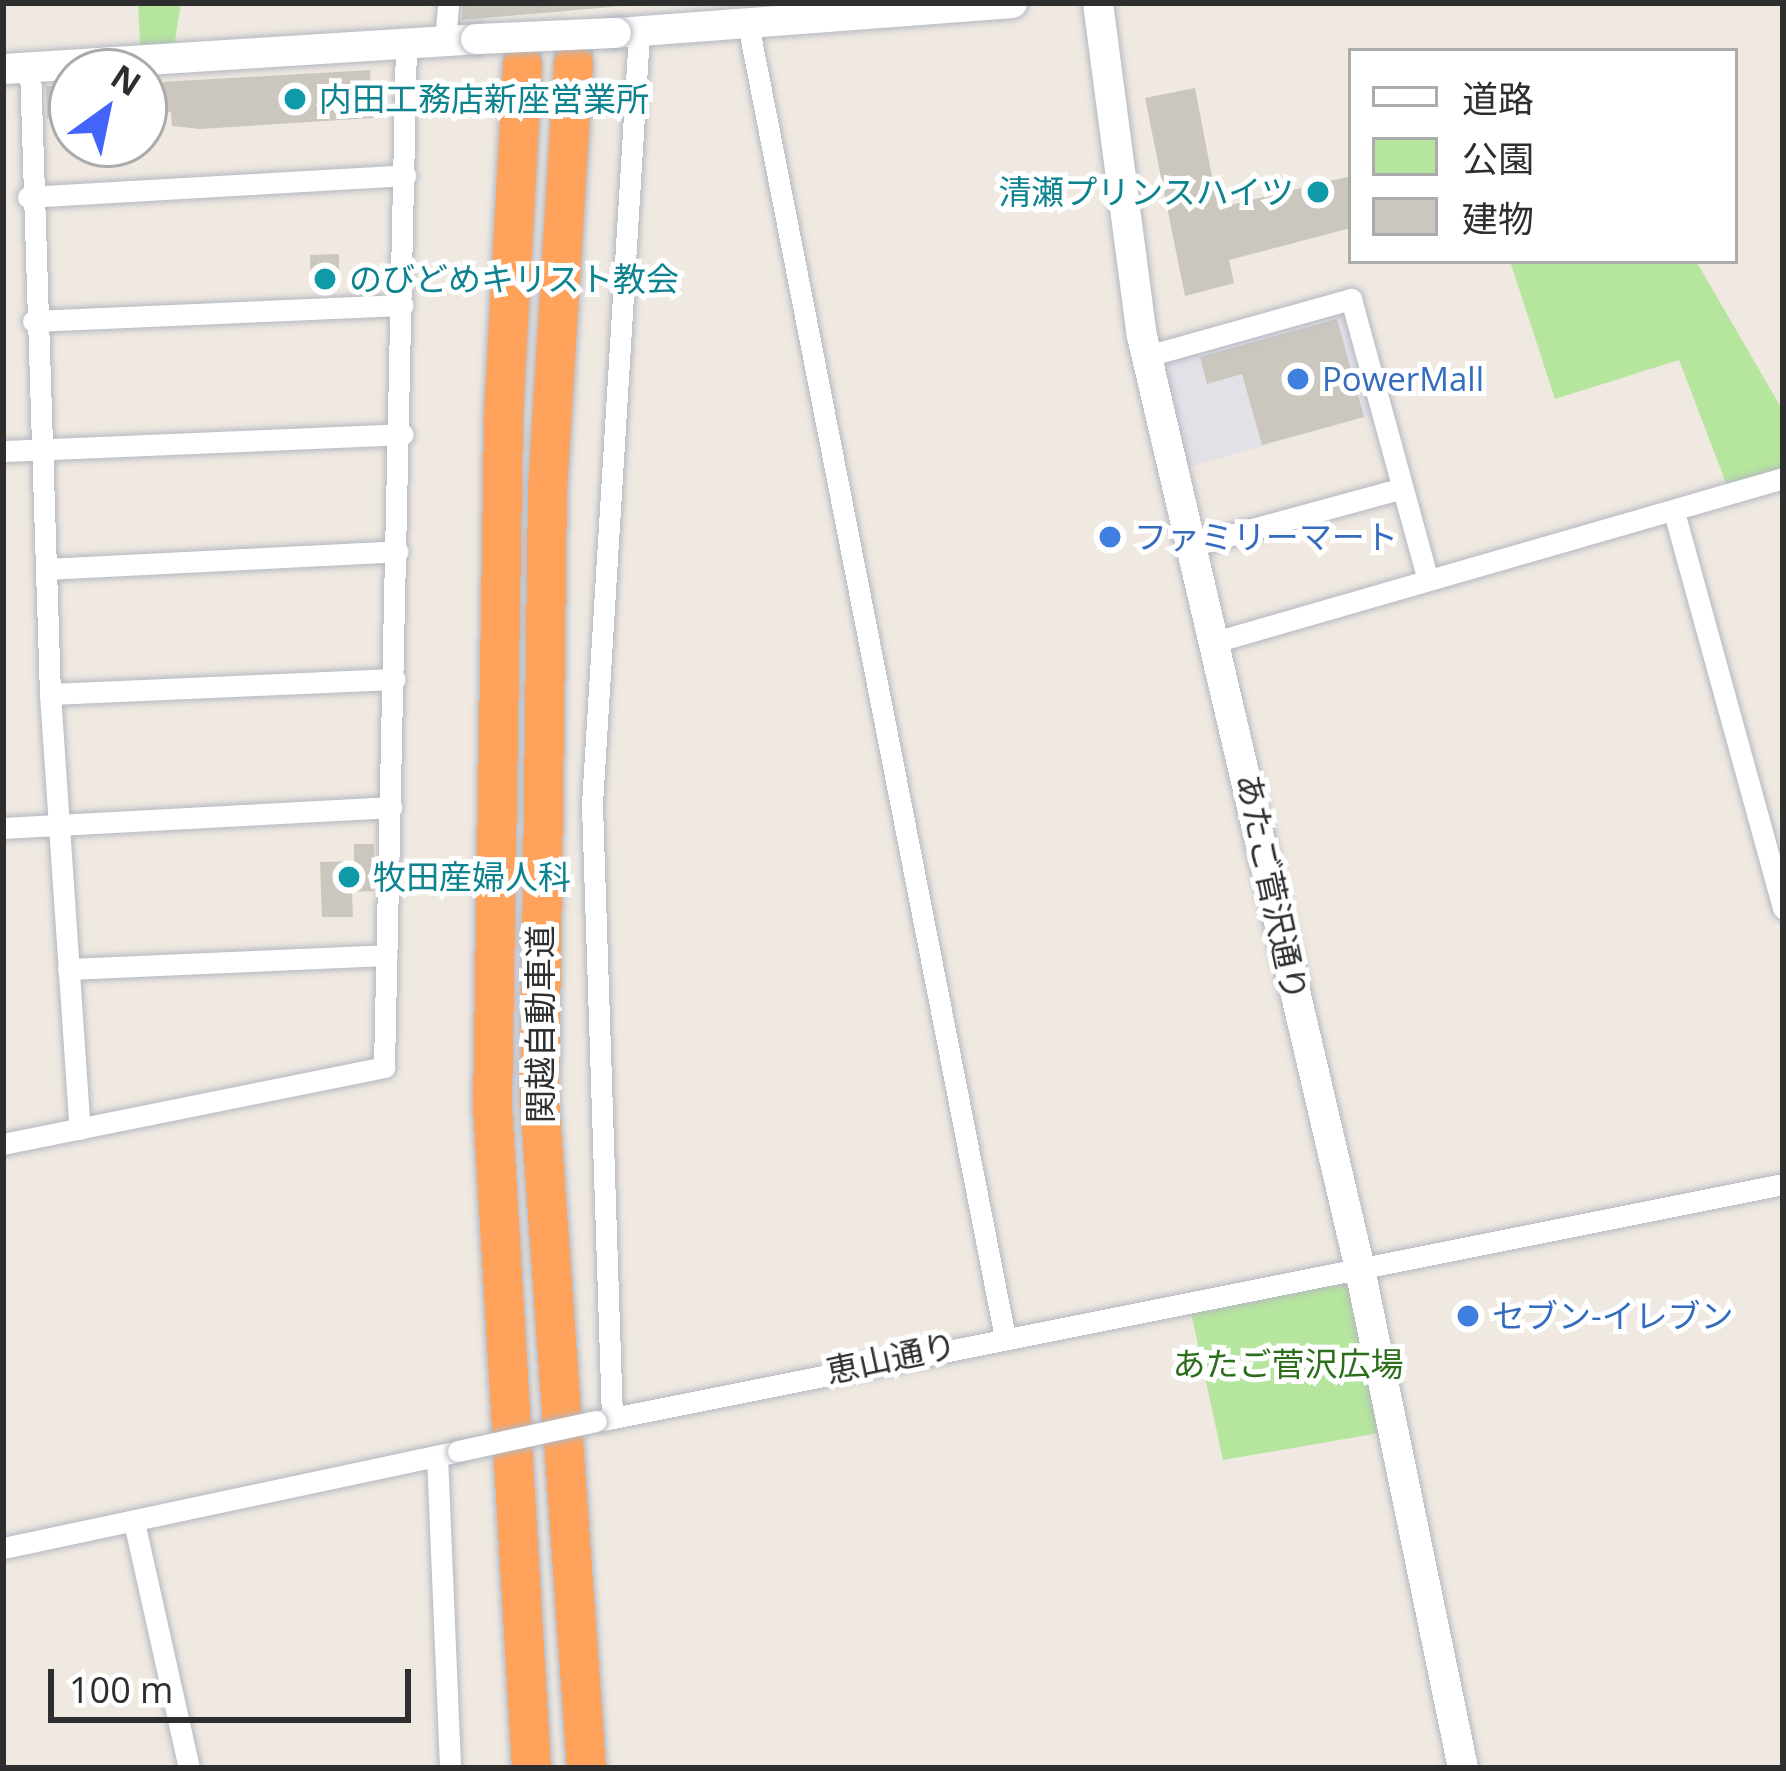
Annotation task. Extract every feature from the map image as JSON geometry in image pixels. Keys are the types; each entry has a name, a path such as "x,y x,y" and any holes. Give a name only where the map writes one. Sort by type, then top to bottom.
{"highway":[{"name":"関越自動車道","path":"573,64 547,491 539,1099 586,1768"},
{"name":"関越自動車道","path":"522,65 492,1061 500,1354 531,1768"}],"street":[{"path":"445,40 448,3"},
{"path":"80,1129 50,694 28,197 16,68 641,26 748,24 1012,3"},
{"name":"あたご菅沢通り","path":"1098,3 1147,356 1218,641 1359,1265 1462,1768"},
{"path":"748,24 1004,1333"},
{"path":"604,1419 592,804 641,26"},
{"path":"3,1144 384,1067 403,434 406,43"},
{"path":"28,197 405,175"},
{"path":"1147,356 1351,298 1429,580"},
{"path":"33,321 403,305"},
{"path":"3,451 403,434"},
{"path":"1218,641 1783,478"},
{"path":"1194,545 1402,488"},
{"path":"1674,512 1783,908"},
{"path":"46,569 398,551"},
{"path":"50,694 394,679"},
{"path":"3,829 391,807"},
{"path":"68,969 387,956"},
{"name":"恵山通り","path":"3,1548 1004,1333 1783,1184"},
{"path":"448,1454 450,1768"},
{"path":"134,1522 189,1768"}],"shaded area":[{"path":"1351,299 1383,412 1175,471 1147,356"}],"green space":[{"path":"138,3 181,3 172,59 168,59 168,48 140,48"},
{"path":"1511,264 1698,264 1783,411 1783,478 1731,496 1679,360 1555,399"},
{"name":"あたご菅沢広場","path":"1359,1265 1391,1431 1223,1460 1188,1299"}],"building":[{"path":"463,3 655,3 462,20"},
{"path":"370,70 373,118 200,129 172,126 168,82"},
{"name":"清瀬プリンスハイツ","path":"1195,88 1218,208 1348,177 1348,229 1229,260 1234,283 1185,296 1145,98"},
{"name":"のびどめキリスト教会","path":"339,254 339,289 311,289 310,255"},
{"name":"PowerMall","path":"1337,319 1364,417 1262,445 1242,374 1207,384 1200,357"},
{"name":"牧田産婦人科","path":"354,844 374,844 373,891 352,892 353,917 322,917 320,862 354,861"}],"tunnel":[{"path":"522,65 526,3"},
{"path":"573,64 576,3"}],"place":[{"name":"内田工務店新座営業所","path":"295,99"},
{"name":"清瀬プリンスハイツ","path":"1318,192"},
{"name":"のびどめキリスト教会","path":"325,279"},
{"name":"PowerMall","path":"1298,379"},
{"name":"ファミリーマート","path":"1110,537"},
{"name":"牧田産婦人科","path":"349,877"},
{"name":"セブン-イレブン","path":"1468,1316"}]}
